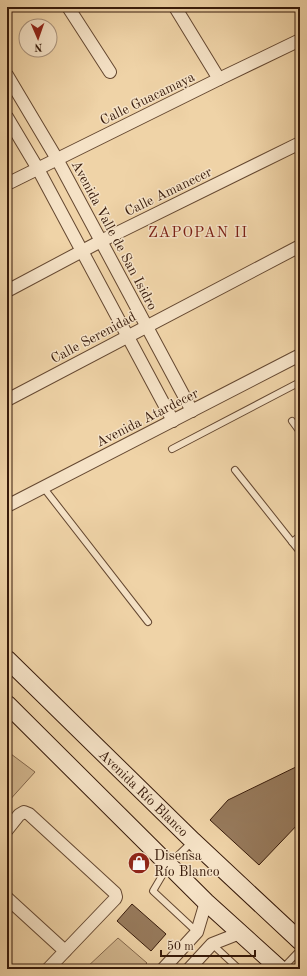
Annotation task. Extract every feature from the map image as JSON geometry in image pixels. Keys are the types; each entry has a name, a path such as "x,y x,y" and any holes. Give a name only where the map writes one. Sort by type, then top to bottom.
{"street":[{"path":"68,7 110,72"},
{"path":"174,7 219,79"},
{"name":"Calle Guacamaya","path":"7,184 300,40"},
{"name":"Avenida Valle de San Isidro","path":"7,75 57,159 192,411"},
{"path":"7,117 38,169 173,421"},
{"name":"Calle Amanecer","path":"7,292 101,241 300,143"},
{"name":"Calle Serenidad","path":"7,400 300,246"},
{"name":"Avenida Atardecer","path":"7,506 300,355"},
{"name":"Avenida Río Blanco","path":"7,659 193,841 300,941"},
{"path":"7,704 206,902 281,969"},
{"path":"7,830 19,815 24,812 29,814 115,893 116,896 115,899 48,969"},
{"path":"7,898 65,951"},
{"path":"163,969 197,932 206,902"},
{"path":"189,969 212,944 240,933"}],"lane":[{"path":"172,449 300,382"},
{"path":"292,421 300,432"},
{"path":"235,470 300,552"},
{"path":"44,487 148,622"},
{"path":"292,542 300,536"},
{"path":"193,841 169,864 153,891 197,932"},
{"path":"212,944 239,969"},
{"path":"281,969 300,950"}],"shaded area":[{"path":"7,751 35,772 7,803"},
{"path":"118,938 147,963 141,969 85,969"}],"building":[{"path":"300,765 300,822 259,865 210,820 228,800"},
{"path":"132,904 166,934 151,951 117,921"}],"place":[{"name":"Disensa Río Blanco","path":"139,863"}],"district":[{"name":"ZAPOPAN II","path":"198,232"}]}
